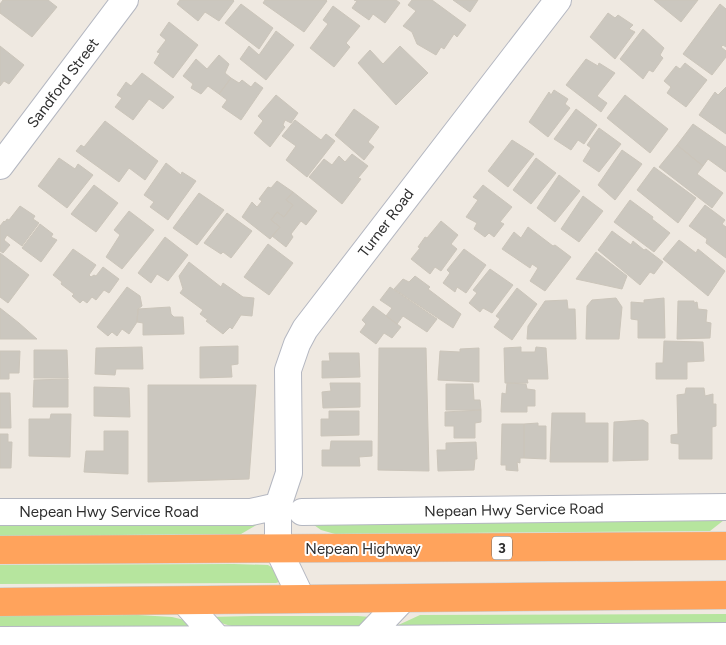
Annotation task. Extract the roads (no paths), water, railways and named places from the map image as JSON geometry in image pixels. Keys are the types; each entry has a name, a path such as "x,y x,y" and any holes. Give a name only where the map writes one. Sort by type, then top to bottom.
{"highway":[{"name":"Nepean Highway","path":"0,550 278,550 726,546"},
{"path":"0,602 726,595"}],"street":[{"name":"Sandford Street","path":"0,166 125,0"},
{"name":"Turner Road","path":"302,599 278,550 290,509 288,370 297,344 305,329 558,0"},
{"name":"Nepean Hwy Service Road","path":"0,512 251,512 290,509 726,507"},
{"name":"Turner Road","path":"290,509 316,549"},
{"path":"365,639 404,598"},
{"path":"183,600 218,639"},
{"path":"0,640 726,636"}]}
